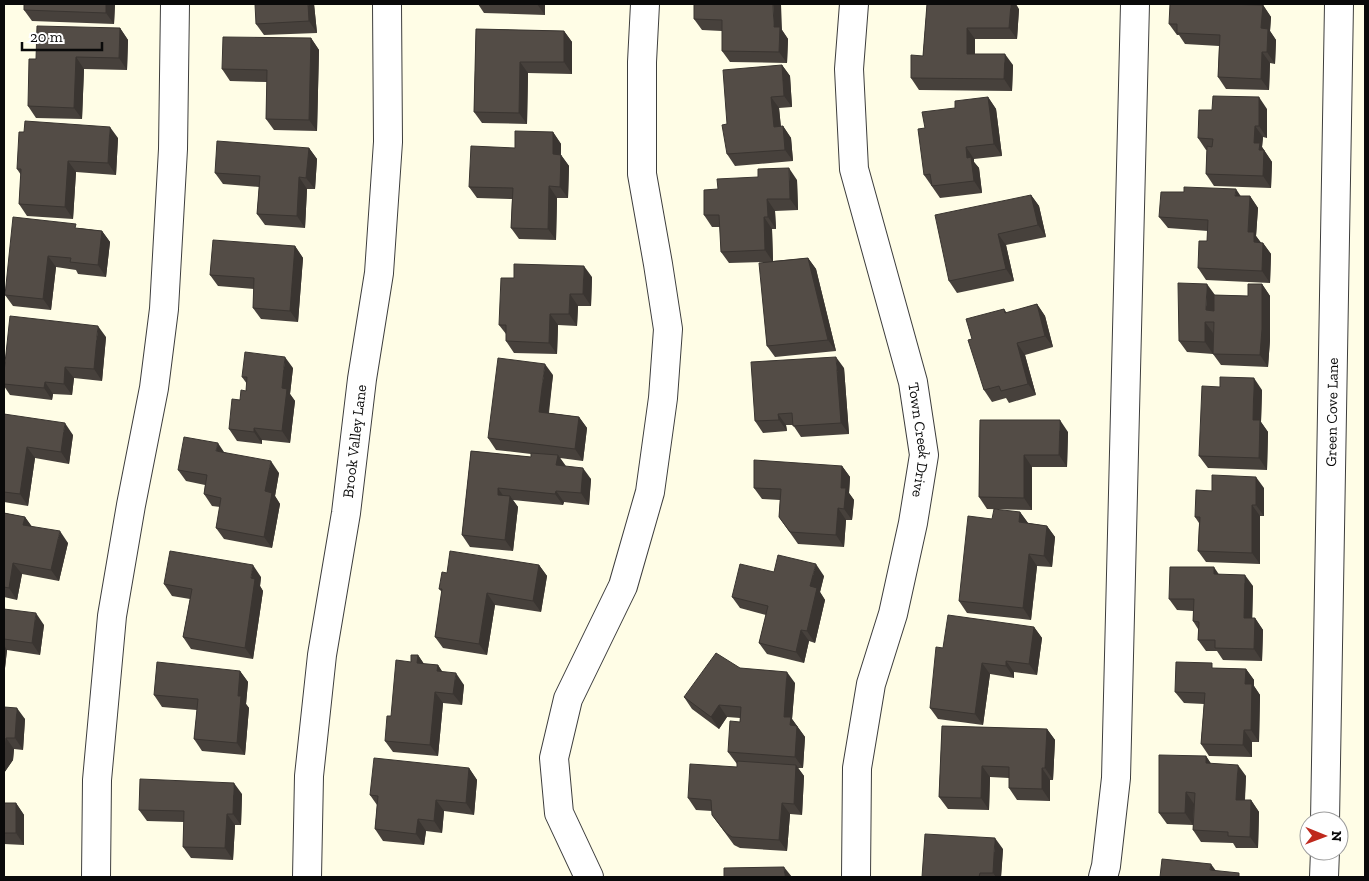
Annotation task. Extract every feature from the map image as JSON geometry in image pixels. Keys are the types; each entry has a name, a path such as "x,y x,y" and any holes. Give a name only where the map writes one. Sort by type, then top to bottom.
{"street":[{"path":"96,877 97,780 112,616 154,388 164,309 173,149 175,4"},
{"name":"Brook Valley Lane","path":"307,877 309,776 322,655 346,513 362,379 379,273 388,142 387,4"},
{"path":"589,877 560,813 554,758 568,699 623,586 650,492 664,388 668,329 642,174 642,62 645,4"},
{"name":"Town Creek Drive","path":"854,4 849,69 854,169 913,382 924,455 911,532 894,614 872,684 857,768 856,877"},
{"path":"1103,877 1106,866 1116,778 1135,4"},
{"name":"Green Cove Lane","path":"1325,811 1339,4"},
{"path":"1324,877 1325,861"}],"building":[{"path":"24,4 106,4 106,13 24,10"},
{"path":"255,4 308,4 309,21 256,24"},
{"path":"694,4 773,4 774,27 780,27 779,52 722,51 722,20 694,19"},
{"path":"927,4 1011,4 1009,28 967,28 967,54 1005,54 1004,79 911,78 911,55 923,56"},
{"path":"1170,4 1263,5 1261,28 1268,29 1267,52 1262,52 1261,79 1218,77 1220,35 1177,33 1177,24 1169,24"},
{"path":"37,26 120,28 119,58 76,57 74,108 28,106 29,59 36,59"},
{"path":"476,29 564,31 564,62 520,62 519,113 474,112"},
{"path":"223,37 311,38 309,120 266,119 267,70 222,69"},
{"path":"782,65 784,96 771,97 774,127 783,126 785,150 727,154 722,125 727,124 723,70"},
{"path":"1213,96 1259,97 1259,126 1255,126 1254,143 1260,143 1259,150 1264,150 1263,176 1206,174 1207,146 1212,147 1213,139 1198,138 1199,110 1212,110"},
{"path":"988,97 994,144 966,147 967,158 971,157 974,181 932,186 930,174 924,175 918,129 925,128 922,112 955,108 955,101"},
{"path":"25,121 110,127 108,163 68,161 65,207 19,204 21,169 17,169 19,132 24,132"},
{"path":"515,131 553,132 553,154 561,155 560,187 549,186 548,229 511,228 513,188 469,187 471,146 515,148"},
{"path":"217,141 309,148 306,178 299,177 297,216 257,214 260,176 215,173"},
{"path":"789,168 790,199 767,199 768,217 764,217 765,250 721,252 719,215 704,215 704,190 718,189 717,179 758,177 758,169"},
{"path":"1184,187 1236,189 1235,196 1250,196 1248,232 1254,232 1254,242 1263,243 1262,271 1198,268 1199,241 1207,241 1208,220 1159,217 1161,192 1184,192"},
{"path":"1031,195 1038,225 998,234 1006,269 949,281 935,215"},
{"path":"13,217 76,224 75,228 102,231 98,265 70,262 71,258 48,256 43,299 5,295"},
{"path":"213,240 295,246 290,311 253,308 254,278 210,275"},
{"path":"808,258 828,340 767,346 759,263"},
{"path":"514,264 584,266 583,294 570,294 569,314 550,314 549,343 506,341 506,325 499,325 501,278 514,278"},
{"path":"1178,283 1207,284 1206,310 1214,311 1214,295 1248,296 1248,284 1262,284 1260,355 1213,354 1214,322 1205,322 1205,342 1179,341"},
{"path":"1037,304 1045,336 1017,343 1028,384 1001,391 999,386 984,390 968,340 972,339 966,319 1004,309 1005,313"},
{"path":"10,316 98,326 94,369 65,367 64,384 45,382 44,388 4,384"},
{"path":"245,352 285,357 282,388 287,389 282,431 254,428 254,432 229,429 232,399 240,400 241,390 246,391 247,377 242,377"},
{"path":"836,357 841,423 793,426 792,413 778,414 779,420 755,421 751,362"},
{"path":"498,358 545,364 539,412 579,417 575,449 488,438"},
{"path":"1220,377 1254,378 1253,420 1260,420 1259,458 1199,456 1202,386 1220,387"},
{"path":"4,414 65,423 61,452 27,447 20,494 4,492"},
{"path":"980,420 1060,420 1059,455 1024,455 1024,498 979,497"},
{"path":"184,437 218,443 216,451 271,461 265,491 272,493 264,537 216,528 221,498 204,494 207,475 178,470"},
{"path":"471,451 531,457 531,453 558,455 556,465 583,468 581,493 556,491 555,494 498,488 498,495 510,496 505,540 462,535"},
{"path":"754,460 842,466 841,488 846,488 844,509 838,508 836,535 790,532 779,517 781,489 754,488"},
{"path":"1212,475 1256,477 1256,505 1252,505 1252,553 1198,551 1200,517 1195,517 1196,490 1212,491"},
{"path":"994,509 1020,512 1019,522 1047,526 1044,556 1029,554 1023,608 959,601 968,516 992,519"},
{"path":"4,513 25,517 23,525 60,531 51,570 13,563 9,588 4,587"},
{"path":"170,551 253,565 251,578 255,579 245,648 183,637 192,589 164,584"},
{"path":"450,551 539,565 533,601 487,593 479,644 435,637 442,589 439,589 442,572 447,573"},
{"path":"778,555 816,564 810,586 817,588 807,631 801,630 796,652 759,643 768,606 732,597 740,564 774,572"},
{"path":"1170,567 1214,567 1214,574 1245,575 1244,618 1255,618 1254,649 1215,648 1215,640 1198,640 1199,622 1193,621 1194,599 1169,599"},
{"path":"4,609 36,613 32,643 4,639"},
{"path":"948,615 1034,627 1029,664 1006,661 1006,666 982,663 975,714 930,708 936,647 943,648"},
{"path":"716,653 740,668 787,672 784,717 791,717 790,725 797,726 795,757 728,752 730,721 740,722 741,707 719,705 711,717 684,697"},
{"path":"411,655 418,655 417,663 438,665 437,671 456,673 453,694 435,692 430,745 385,741 387,716 391,716 396,660 411,662"},
{"path":"157,662 240,671 238,696 241,696 237,743 194,739 198,699 154,695"},
{"path":"1176,662 1212,663 1212,668 1246,669 1245,684 1252,684 1251,730 1244,730 1243,745 1201,744 1205,693 1175,692"},
{"path":"4,707 17,708 15,738 6,738 4,750"},
{"path":"942,726 1047,729 1045,768 1042,768 1042,789 1009,788 1009,767 982,766 981,798 939,797"},
{"path":"1159,755 1206,756 1206,763 1238,765 1236,800 1251,800 1250,837 1228,836 1228,832 1193,830 1195,793 1186,792 1185,813 1159,813"},
{"path":"374,758 469,768 466,803 436,800 434,821 418,819 416,834 375,829 378,796 370,795"},
{"path":"737,761 796,765 794,804 782,803 779,840 732,837 726,833 712,815 711,800 688,798 690,764 737,767"},
{"path":"140,779 234,783 233,814 227,814 225,848 183,847 184,811 139,810"},
{"path":"4,803 16,803 16,833 4,833"},
{"path":"925,834 995,838 993,873 980,873 979,877 922,877"},
{"path":"1162,859 1211,864 1210,870 1239,873 1239,877 1160,877"},
{"path":"784,867 785,877 724,877 724,868"}]}
